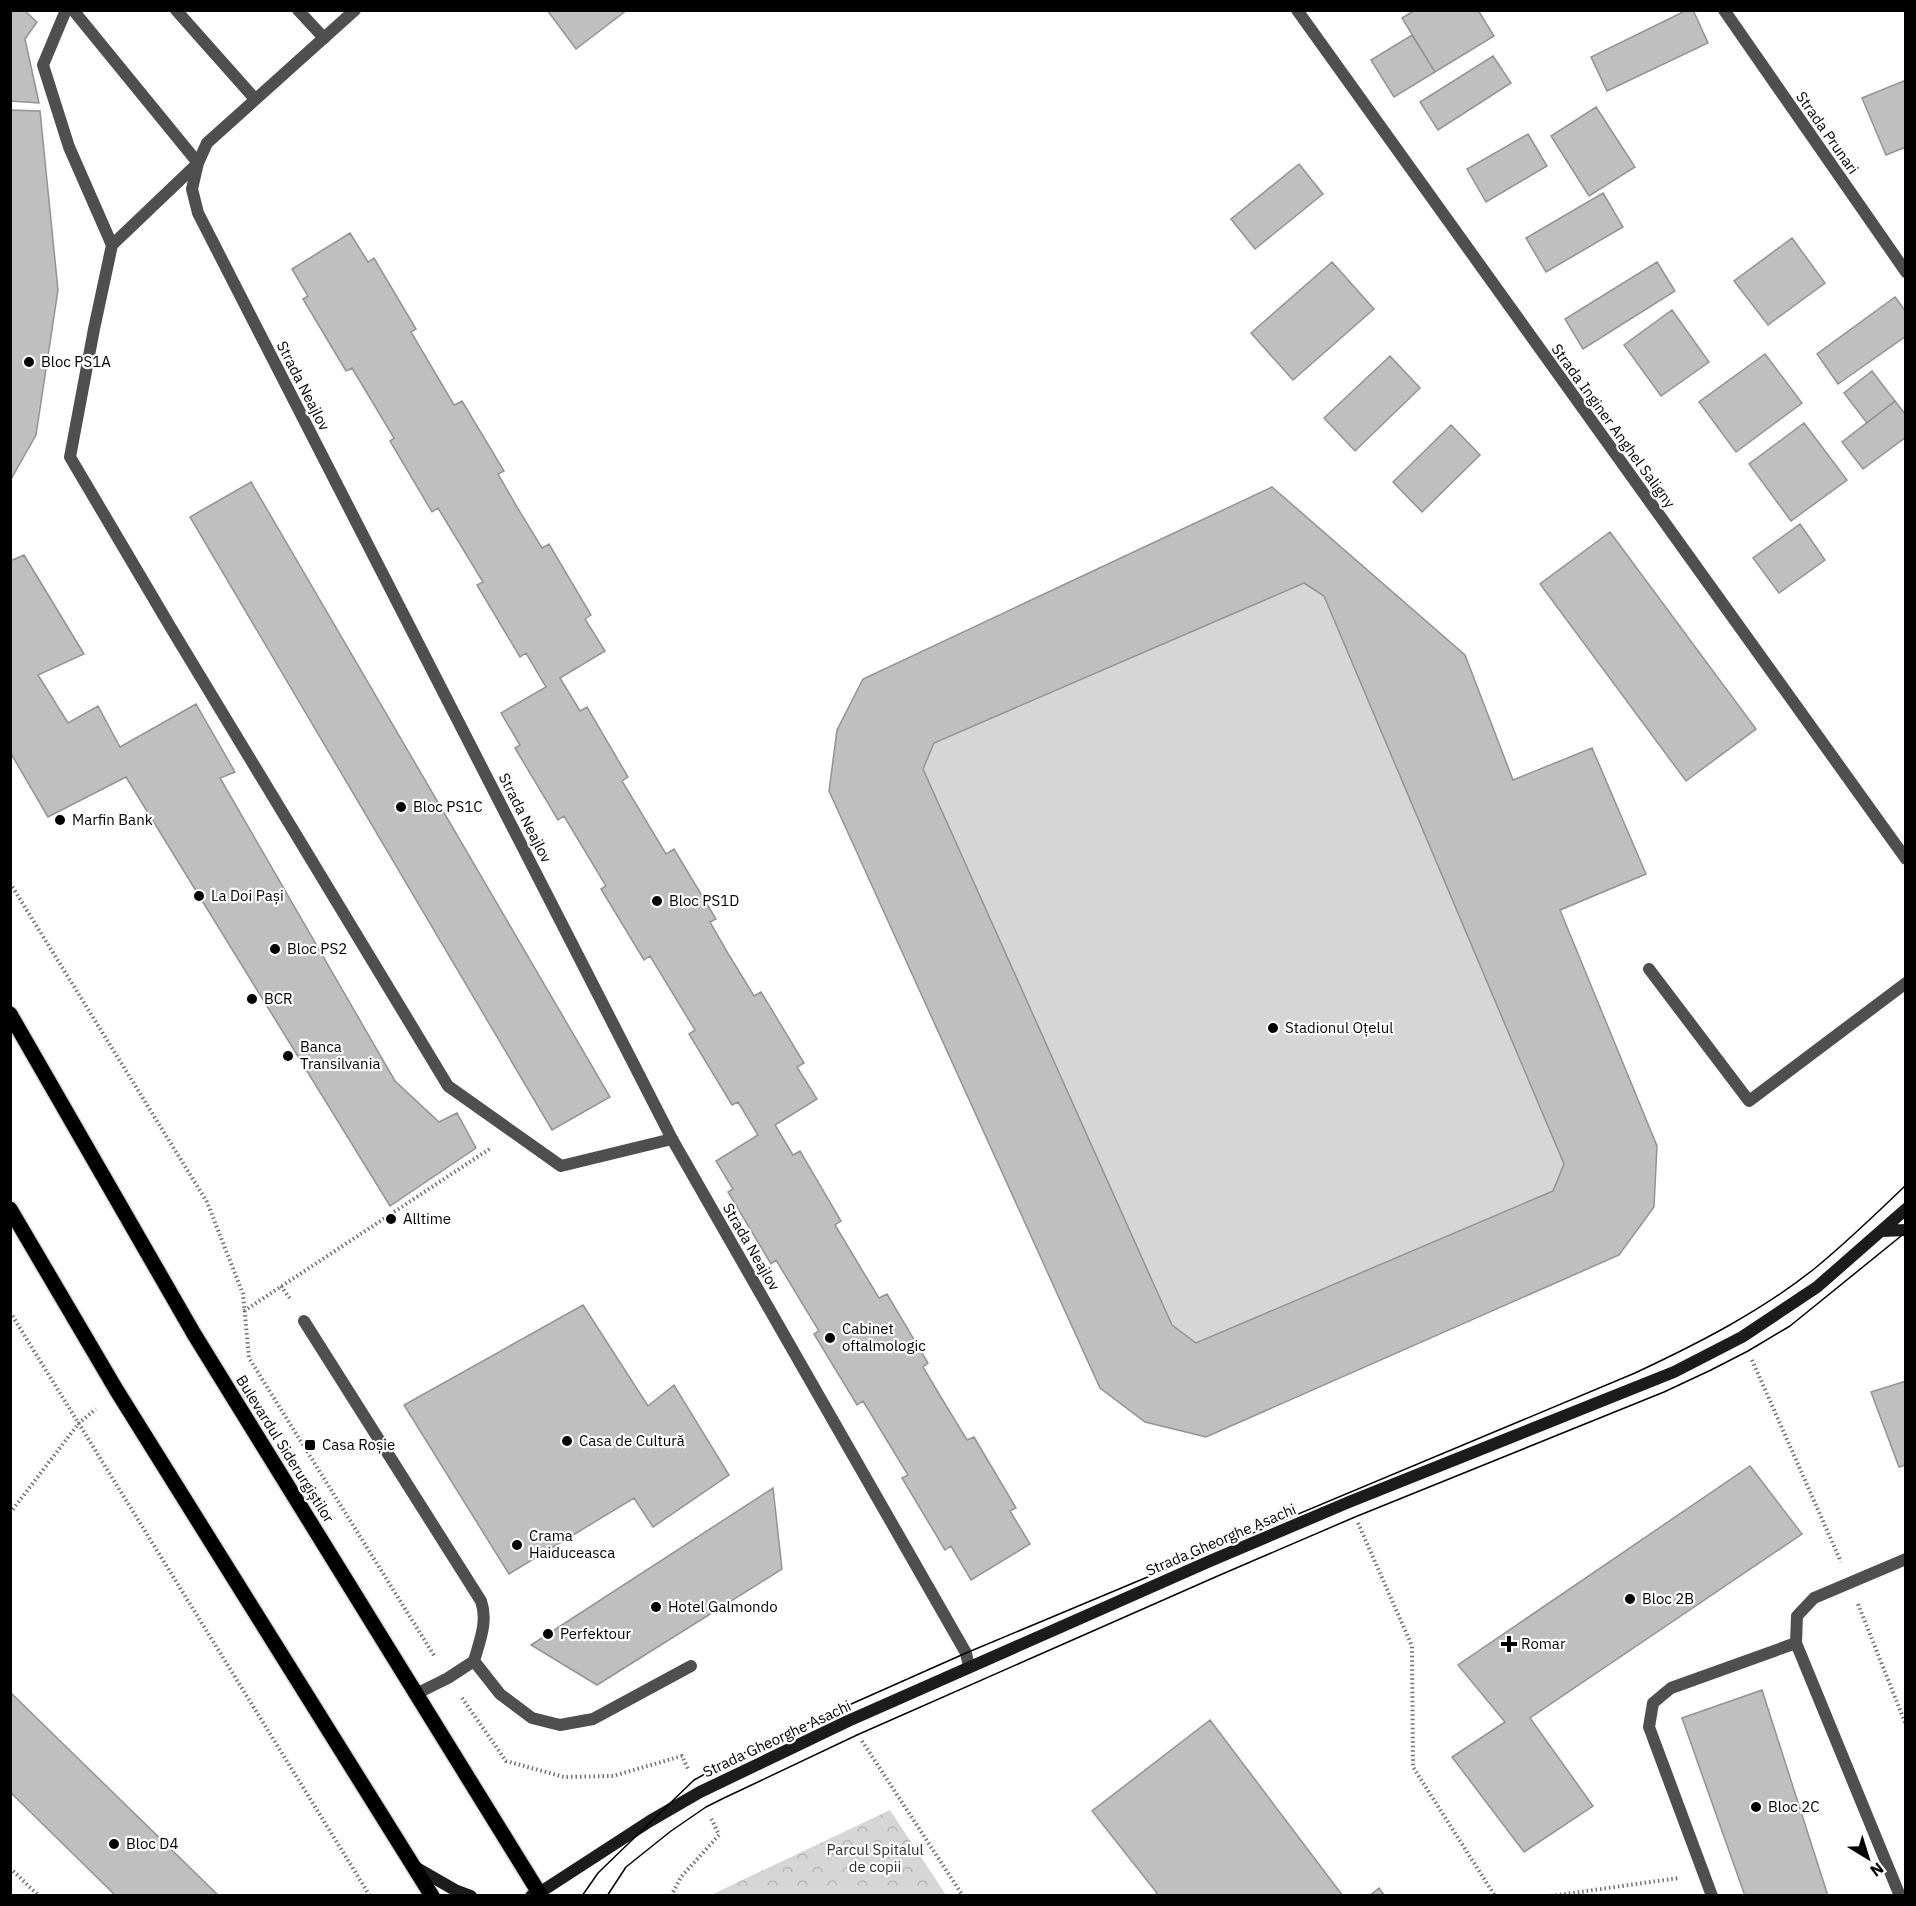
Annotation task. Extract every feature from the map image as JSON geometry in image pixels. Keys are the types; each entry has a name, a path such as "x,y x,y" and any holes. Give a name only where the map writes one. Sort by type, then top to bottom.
{"main road":[{"name":"Bulevardul Siderurgiștilor","path":"10,1014 194,1334 537,1895"},
{"path":"10,1209 117,1391 432,1896"}],"street":[{"path":"66,10 43,64 69,147 112,245"},
{"path":"73,10 198,163 112,245 70,457 448,1086 561,1166 672,1138"},
{"path":"176,10 255,99"},
{"path":"298,10 324,38"},
{"name":"Strada Neajlov","path":"355,10 207,143 198,163 192,189 198,213 672,1138 966,1653 969,1667"},
{"name":"Strada Inginer Anghel Saligny","path":"1297,10 1905,859"},
{"name":"Strada Prunari","path":"1724,10 1905,272"},
{"path":"1649,969 1749,1101 1905,983"},
{"name":"Strada Gheorghe Asachi","path":"537,1895 650,1821 700,1792 848,1721 1349,1502 1674,1372 1742,1337 1817,1287 1905,1209"},
{"path":"1882,1231 1905,1230"},
{"path":"304,1321 481,1601 485,1611 485,1621 474,1661 448,1678 416,1694"},
{"path":"1900,1896 1796,1643 1797,1616 1814,1598 1905,1559"},
{"path":"1712,1896 1649,1727 1653,1703 1671,1688 1796,1643"},
{"path":"474,1661 500,1694 532,1719 560,1725 592,1719 691,1666"},
{"path":"414,1867 455,1890 471,1896"}],"path":[{"path":"244,1311 514,1133"},
{"path":"10,1312 370,1896"},
{"path":"1742,1337 1850,1582 1905,1725"},
{"path":"10,1513 80,1423 117,1391"},
{"path":"1349,1502 1412,1646 1413,1767 1495,1896"},
{"path":"848,1721 963,1896"},
{"path":"10,1868 39,1896"},
{"path":"1551,1896 1704,1874"}],"green space":[{"name":"Stadionul Oțelul","path":"1272,487 1465,655 1513,780 1592,748 1646,874 1560,911 1657,1146 1206,1437 837,730 863,679"},
{"name":"Parcul Spitalul de copii","path":"890,1810 946,1895 711,1895"}],"building":[{"path":"10,10 24,10 37,22 25,39 39,103 10,101"},
{"path":"547,10 627,10 576,49"},
{"path":"1415,10 1478,10 1494,36 1435,72 1402,18"},
{"path":"1687,10 1693,10 1708,43 1607,91 1591,57"},
{"path":"1412,35 1435,72 1394,97 1371,60"},
{"path":"1493,56 1511,83 1438,130 1420,102"},
{"path":"1906,80 1906,147 1886,155 1862,98"},
{"path":"1596,107 1635,167 1589,196 1551,136"},
{"name":"Bloc PS1A","path":"10,110 40,111 58,290 36,435 10,481"},
{"path":"1528,134 1547,166 1486,202 1467,169"},
{"path":"1299,164 1323,194 1255,249 1231,219"},
{"path":"1603,193 1623,227 1546,272 1526,238"},
{"name":"Bloc PS1D","path":"350,233 368,262 374,258 416,329 411,332 454,405 462,401 504,471 498,474 517,507 542,548 549,544 591,615 585,619 605,651 560,678 580,711 587,707 628,777 622,781 666,854 674,849 716,919 710,922 729,955 754,996 761,992 804,1063 797,1067 817,1099 775,1125 793,1155 800,1151 841,1221 835,1225 856,1260 879,1298 887,1294 928,1363 923,1367 942,1399 967,1440 974,1437 1016,1508 1010,1511 1030,1544 971,1580 951,1546 945,1550 902,1478 908,1475 863,1401 857,1405 814,1334 819,1331 776,1260 771,1264 728,1192 733,1189 716,1161 758,1135 738,1102 732,1105 689,1034 695,1030 650,956 644,960 601,889 606,886 564,816 558,820 515,748 520,745 501,713 546,687 526,653 520,657 477,585 483,582 438,508 432,512 390,441 394,438 352,368 346,371 303,299 308,296 292,269"},
{"path":"1792,238 1825,283 1768,325 1734,281"},
{"path":"1332,262 1374,309 1293,380 1251,333"},
{"path":"1657,262 1675,291 1583,349 1565,319"},
{"path":"1895,297 1906,312 1906,336 1838,384 1817,354"},
{"path":"1672,310 1709,362 1661,396 1624,345"},
{"path":"1765,354 1802,403 1736,452 1699,402"},
{"path":"1390,356 1420,388 1355,451 1324,418"},
{"path":"1872,371 1895,401 1867,423 1844,393"},
{"path":"1895,401 1906,415 1906,437 1863,469 1842,442"},
{"path":"1804,423 1847,480 1791,521 1749,464"},
{"path":"1451,425 1480,455 1422,512 1393,482"},
{"name":"Bloc PS1C","path":"251,482 610,1097 552,1130 190,517"},
{"path":"1272,487 1465,655 1513,780 1592,748 1646,874 1560,910 1657,1146 1654,1207 1619,1255 1206,1437 1145,1422 1100,1388 829,791 837,730 863,679","holes":["1304,583 1324,596 1564,1164 1553,1191 1196,1343 1172,1325 923,769 934,743"]},
{"path":"1800,524 1825,560 1779,593 1753,558"},
{"path":"1610,532 1756,729 1686,781 1540,584"},
{"name":"Bloc PS2","path":"24,555 84,654 38,675 68,723 98,706 120,747 196,704 235,772 220,778 395,1081 439,1122 457,1113 476,1148 390,1206 126,777 48,817 10,752 10,561"},
{"name":"Casa de Cultură","path":"583,1305 648,1406 674,1385 729,1475 653,1527 634,1498 509,1574 404,1405"},
{"path":"1906,1381 1906,1465 1899,1467 1871,1392"},
{"name":"Bloc 2B","path":"1750,1466 1802,1534 1530,1718 1593,1806 1524,1852 1452,1757 1505,1722 1458,1665"},
{"name":"Hotel Galmondo","path":"773,1488 782,1569 597,1685 531,1645"},
{"name":"Bloc 2C","path":"1762,1690 1828,1896 1745,1896 1682,1718"},
{"name":"Bloc D4","path":"10,1692 219,1896 116,1896 10,1792"},
{"path":"1210,1720 1343,1896 1154,1896 1157,1893 1092,1811"},
{"path":"1379,1888 1385,1896 1369,1896"}],"tram line":[{"path":"582,1896 598,1873 694,1780 759,1745 966,1653 1658,1362 1728,1326 1793,1285 1838,1249 1906,1185"},
{"path":"607,1896 626,1867 706,1807 857,1735 1220,1575 1355,1517 1664,1392 1711,1370 1790,1326 1906,1232"}],"place":[{"name":"Bloc PS1A","path":"29,362"},
{"name":"Bloc PS1C","path":"401,807"},
{"name":"Marfin Bank","path":"60,820"},
{"name":"La Doi Pași","path":"199,896"},
{"name":"Bloc PS1D","path":"657,901"},
{"name":"Bloc PS2","path":"275,949"},
{"name":"BCR","path":"252,999"},
{"name":"Stadionul Oțelul","path":"1273,1028"},
{"name":"Banca Transilvania","path":"288,1056"},
{"name":"Alltime","path":"391,1219"},
{"name":"Cabinet oftalmologic","path":"830,1338"},
{"name":"Casa de Cultură","path":"567,1441"},
{"name":"Casa Roșie","path":"310,1445"},
{"name":"Crama Haiduceasca","path":"517,1545"},
{"name":"Bloc 2B","path":"1630,1599"},
{"name":"Hotel Galmondo","path":"656,1607"},
{"name":"Perfektour","path":"548,1634"},
{"name":"Romar","path":"1509,1644"},
{"name":"Bloc 2C","path":"1756,1807"},
{"name":"Bloc D4","path":"114,1844"}]}
